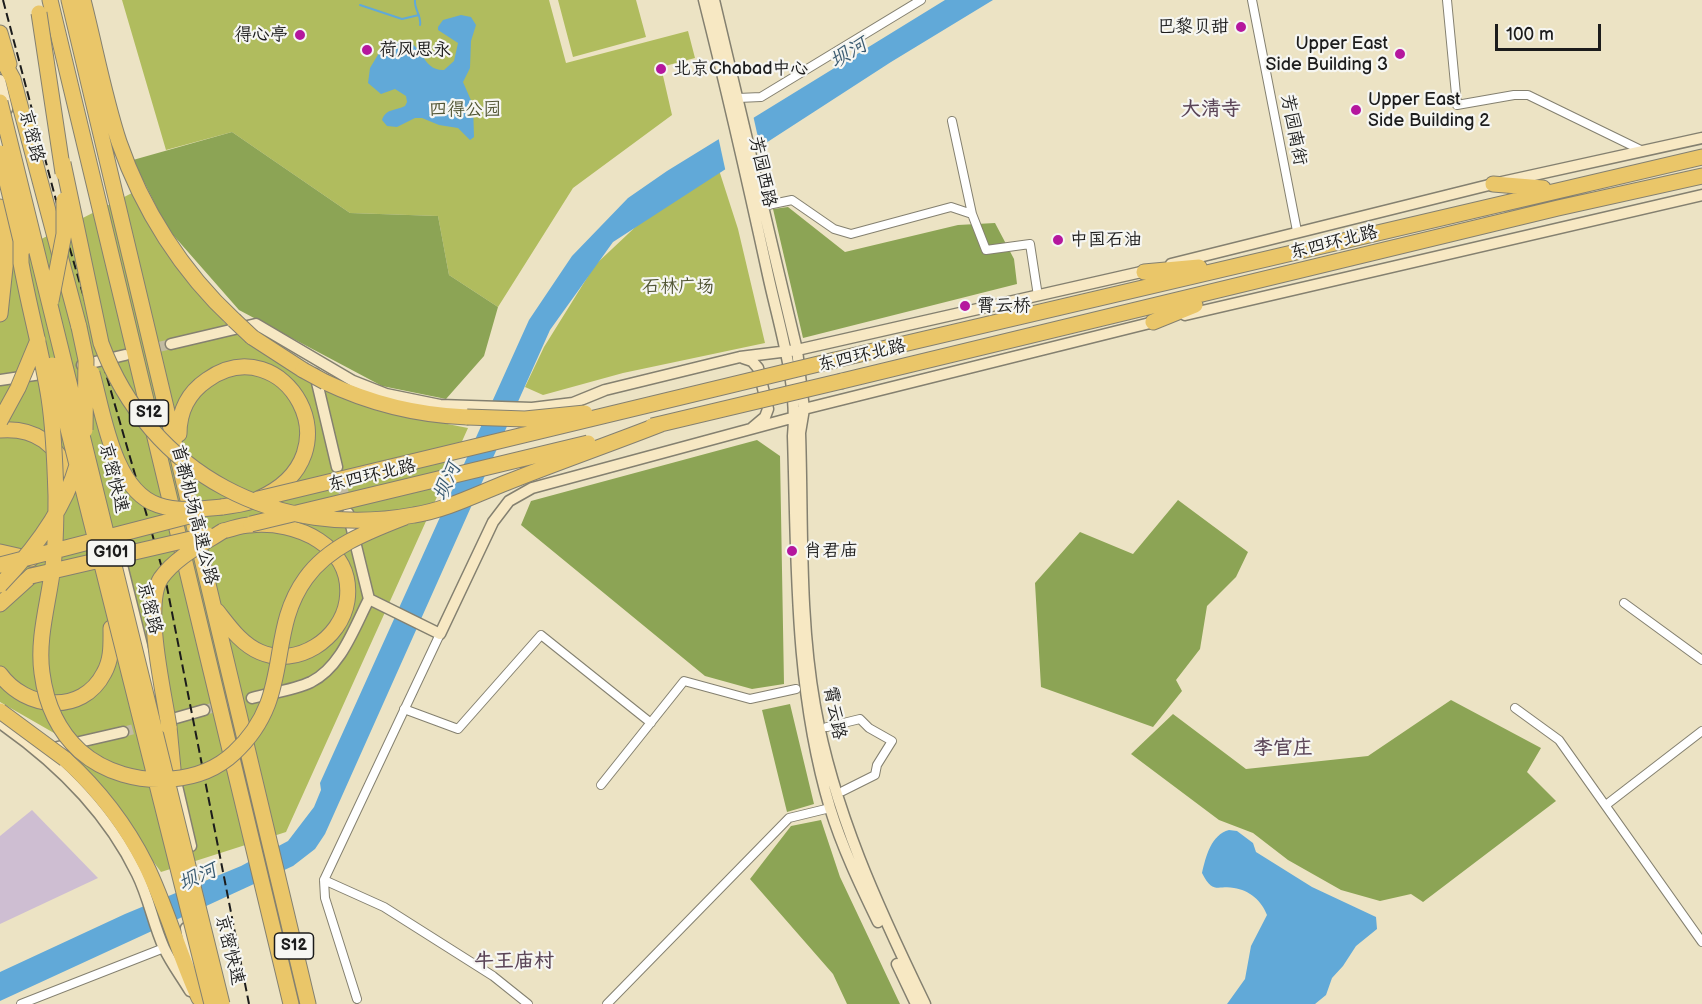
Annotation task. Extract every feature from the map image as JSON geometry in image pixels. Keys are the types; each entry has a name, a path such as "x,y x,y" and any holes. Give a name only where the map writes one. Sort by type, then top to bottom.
{"highway":[{"name":"首都机场高速公路","path":"50,0 256,823 280,889 308,1004"},
{"name":"首都机场高速公路","path":"69,0 214,606 256,823 266,898 291,1004"},
{"path":"83,0 119,140 140,191 179,258 213,300 252,337 308,364 325,382 392,408 439,416 470,412 525,419 629,410"},
{"path":"37,6 63,163 101,343 108,363 134,405 165,444 211,481 270,509 299,517 345,522 405,517"},
{"path":"0,33 6,80"},
{"path":"0,55 64,268 86,360 87,407 83,445 75,473 42,535 0,584"},
{"name":"京密快速","path":"0,102 222,1004"},
{"name":"京密快速","path":"0,153 202,1002"},
{"name":"东四环北路","path":"222,507 835,360 1702,157"},
{"path":"63,163 64,234 51,300 3,427 25,431 49,441 72,477"},
{"name":"东四环北路","path":"0,584 523,460 661,424 1546,211 1702,176"},
{"path":"1493,184 1555,190"},
{"path":"0,207 7,249 0,314"},
{"path":"21,240 21,263 49,396 56,496 54,562 41,648 42,672 51,712 59,726 92,760 128,776 163,780 196,776 230,757 254,732 267,710 276,682 290,609 305,579 336,549 405,517 465,500 661,424"},
{"path":"1144,272 1250,263"},
{"path":"1153,322 1239,286"},
{"path":"78,327 121,472 131,486 157,505 178,509 222,507"},
{"path":"179,458 179,417 188,398 200,385 214,375 236,368 267,372 287,385 296,396 307,420 308,433 304,459 295,473 258,499"},
{"path":"0,565 31,559 222,507"},
{"path":"214,606 244,642 260,652 274,655 300,654 312,649 335,629 347,601 347,585 344,569 328,546 302,530 251,524"},
{"path":"173,769 173,722 154,618 155,590 162,577 183,556 223,531"},
{"path":"0,552 31,559"},
{"path":"0,604 31,576"},
{"path":"3,678 29,699 45,704 77,699 96,687 105,672 111,654 111,628"},
{"path":"0,711 65,759 83,776 116,816 202,1002"}],"street":[{"name":"芳园西路","path":"704,0 736,103"},
{"name":"芳园西路","path":"714,0 785,353 795,417"},
{"path":"736,103 761,97 921,0"},
{"name":"芳园南街","path":"1252,0 1298,231"},
{"path":"1447,0 1457,105 1514,95 1528,96 1643,151"},
{"name":"京密路","path":"6,80 229,1004"},
{"path":"952,121 972,214 986,250 1030,244 1038,296"},
{"name":"东四环北路","path":"171,344 256,324 308,364 386,394 470,412 573,403 605,390 740,357 785,353 1144,272 1298,231 1493,184 1702,138"},
{"name":"京密路","path":"0,165 72,477 171,865 171,937"},
{"name":"芳园西路","path":"749,168 763,206 797,350 804,408"},
{"name":"东四环北路","path":"804,408 1153,322 1702,195"},
{"path":"763,206 792,200 834,229 852,234 951,207 972,214"},
{"path":"82,365 124,355"},
{"path":"740,357 752,361 758,368 768,409 765,417 750,430"},
{"path":"308,364 337,467"},
{"path":"0,380 41,374"},
{"path":"357,999 325,898 324,880 493,522 509,501 532,488 795,417 804,408"},
{"name":"霄云路","path":"804,408 800,433 806,617 808,654 817,717 836,796 865,877 925,1004"},
{"name":"霄云路","path":"795,417 793,436 798,618 803,678 813,736 830,808 864,893 916,1004"},
{"path":"252,698 310,683 327,671 344,647 369,599 348,513"},
{"path":"369,599 440,634"},
{"path":"1624,603 1702,660"},
{"path":"404,709 458,729 540,635 651,723"},
{"path":"601,785 684,681 750,699 796,689"},
{"path":"1515,708 1559,740 1702,942"},
{"path":"173,722 204,710"},
{"path":"828,727 860,719 869,728 892,741 877,765 875,775 843,791"},
{"path":"0,723 39,752 69,779 98,813 149,886"},
{"path":"1606,806 1702,731"},
{"path":"39,752 123,732"},
{"path":"607,1004 789,818 830,808"},
{"path":"324,880 384,907 493,976 528,1004"},
{"path":"21,1004 171,937"}],"shaded area":[{"path":"32,810 98,878 0,924 0,836"}],"green space":[{"name":"四得公园","path":"122,0 549,0 566,63 688,31 695,58 661,67 672,115 573,188 498,307 449,275 438,216 350,213 232,132 166,150"},
{"path":"558,0 636,0 646,37 573,57"},
{"path":"232,132 350,213 438,216 449,275 498,307 484,356 446,399 382,386 239,310 167,228 133,160"},
{"name":"石林广场","path":"718,167 738,229 765,343 623,373 543,395 525,387 544,347 595,265 646,217"},
{"path":"132,193 224,322 327,391 386,412 468,428 286,832 161,872 61,737 0,702 0,260"},
{"path":"788,207 845,252 958,225 995,223 1014,259 1017,284 803,338 773,209"},
{"path":"757,440 780,456 784,684 752,689 705,676 521,525 531,501"},
{"path":"1178,500 1248,552 1236,577 1207,606 1200,649 1176,680 1182,691 1153,727 1041,687 1035,583 1080,532 1133,554"},
{"path":"1451,700 1541,748 1527,772 1556,801 1423,902 1411,894 1380,901 1341,890 1288,860 1253,833 1219,820 1131,754 1173,714 1246,769 1368,756"},
{"path":"790,704 814,804 787,812 762,710"},
{"path":"821,820 840,877 900,1004 847,1004 833,974 750,879 791,826"}],"water":[{"path":"945,0 993,0 891,62 613,242 550,330 325,834 315,849 293,866 0,1001 0,972 125,914 241,866 288,841 314,807 321,790 320,783 529,320 572,256 628,198 667,171"},
{"path":"461,15 471,17 476,25 471,41 470,68 463,82 473,105 474,137 470,140 458,128 439,125 422,118 415,118 397,127 387,126 382,120 386,113 405,106 407,102 406,96 395,89 381,94 368,83 370,68 382,48 396,42 406,41 419,50 428,64 444,70 454,61 458,43 438,30 438,27 443,20"},
{"path":"1229,830 1237,831 1253,843 1256,852 1312,887 1376,917 1377,929 1356,946 1332,978 1326,995 1315,1004 1227,1004 1245,979 1251,946 1267,915 1262,905 1250,894 1240,889 1213,887 1202,873 1214,841"}],"pier":[{"path":"753,115 761,151 726,173 718,136"}],"waterway":[{"path":"415,0 420,25"},
{"path":"360,5 402,19 419,15"}],"tunnel":[{"path":"130,354 171,344"},
{"path":"339,473 347,507"},
{"path":"204,710 252,698"},
{"path":"123,732 149,725"}],"railway":[{"path":"3,0 57,204 166,582 249,1004"}],"place":[{"name":"巴黎贝甜","path":"1241,27"},
{"name":"得心亭","path":"300,35"},
{"name":"荷风思永","path":"367,50"},
{"name":"Upper East Side Building 3","path":"1400,54"},
{"name":"北京Chabad中心","path":"661,69"},
{"name":"Upper East Side Building 2","path":"1356,110"},
{"name":"中国石油","path":"1058,240"},
{"name":"霄云桥","path":"965,306"},
{"name":"肖君庙","path":"792,551"}],"district":[{"name":"大清寺","path":"1211,110"},
{"name":"李官庄","path":"1283,749"},
{"name":"牛王庙村","path":"514,962"}],"water label":[{"name":"坝河","path":"849,54"},
{"name":"坝河","path":"448,482"},
{"name":"坝河","path":"198,878"}]}
